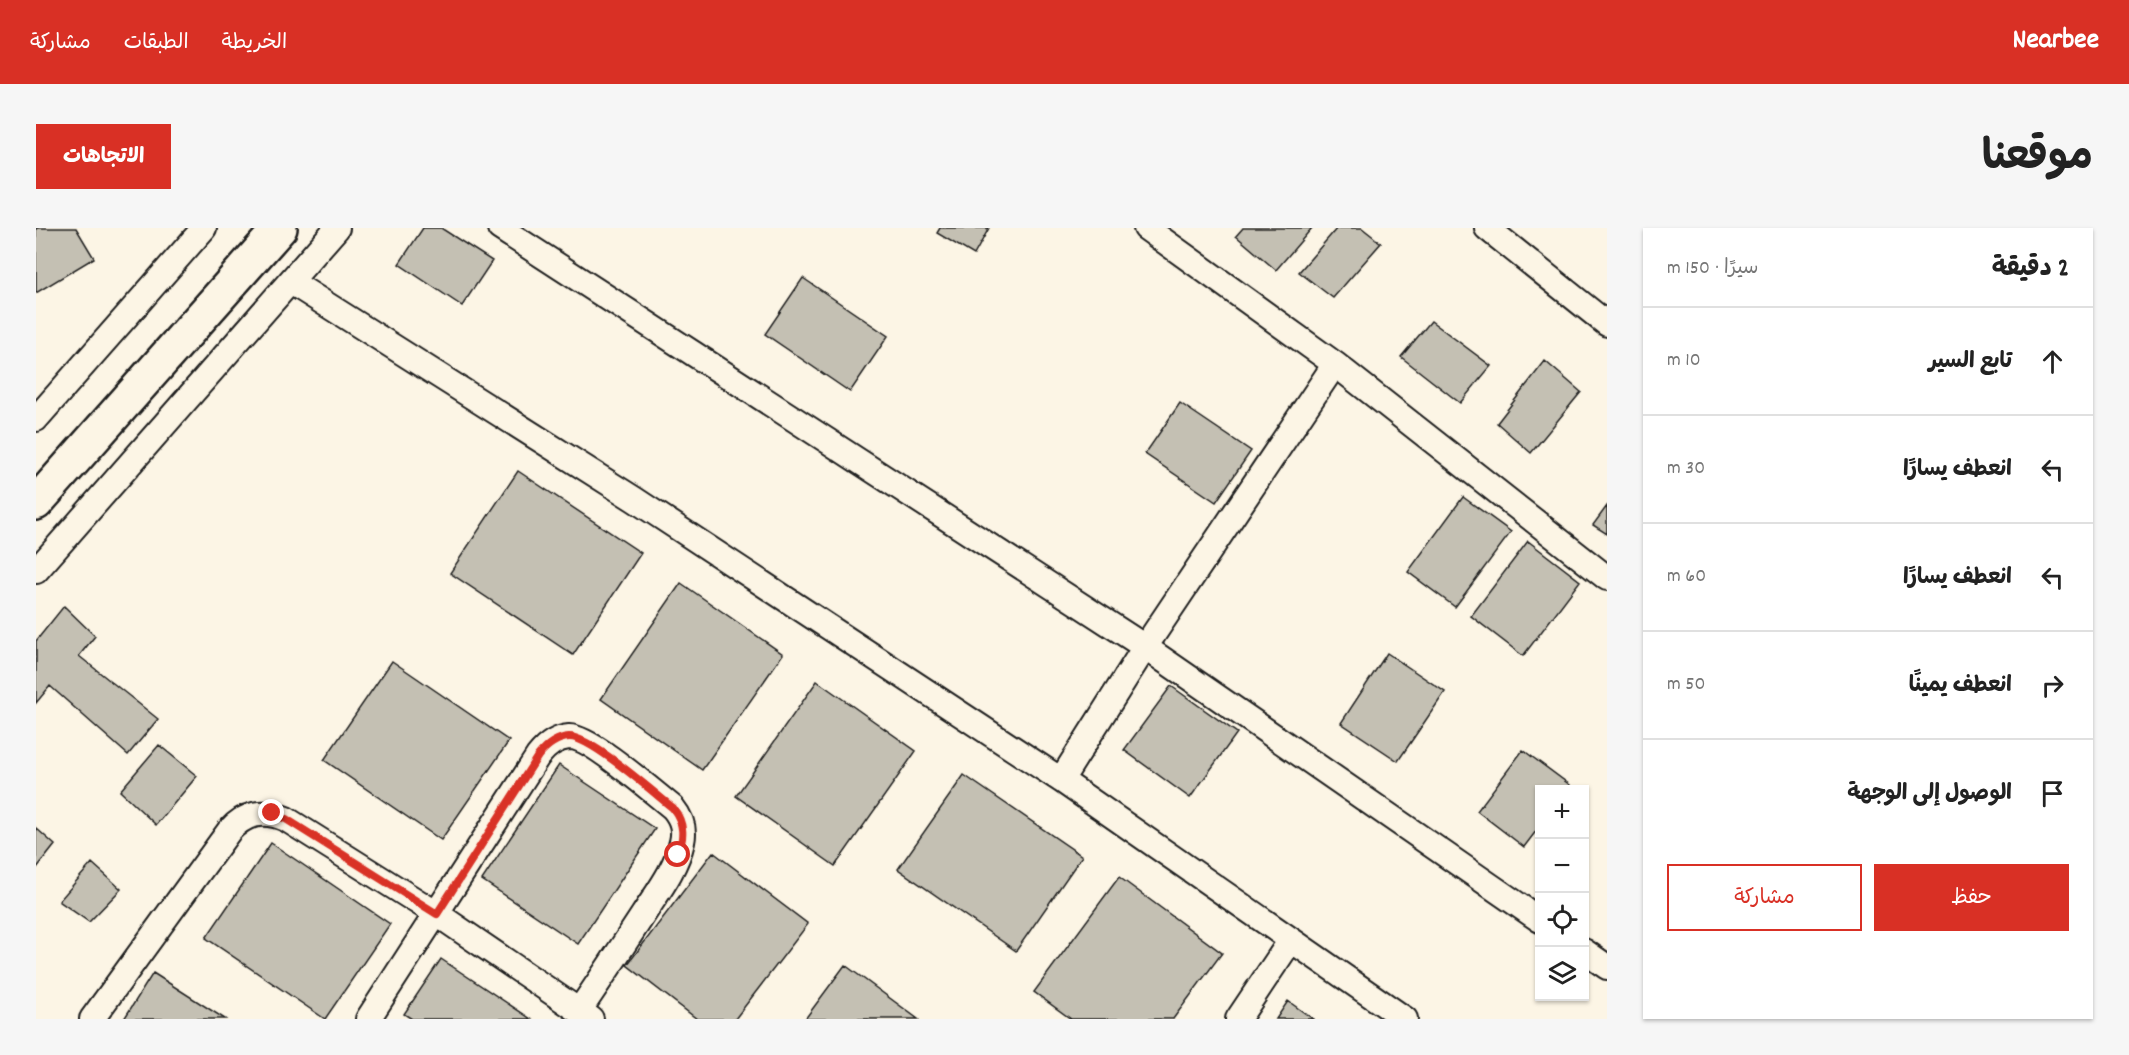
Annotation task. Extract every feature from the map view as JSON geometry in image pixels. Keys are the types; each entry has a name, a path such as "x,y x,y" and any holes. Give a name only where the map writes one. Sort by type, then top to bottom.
{"main road":[{"path":"36,503 280,228"}],"street":[{"path":"36,419 204,228"},
{"path":"36,571 337,228"},
{"path":"501,228 1145,647 1535,917"},
{"path":"1146,228 1335,364 1607,578"},
{"path":"1487,228 1607,324"},
{"path":"291,282 634,499 1061,780 1406,1019"},
{"path":"1061,780 1145,647 1335,364"},
{"path":"92,1019 236,822 264,812 286,819 437,914 585,1015 665,881 678,855 683,827 680,817 673,808 604,754 580,739 569,737 556,740 547,746 437,914 368,1019"},
{"path":"1238,1019 1291,940"},
{"path":"1589,954 1607,967"}],"building":[{"path":"36,228 76,228 94,258 36,293"},
{"path":"423,228 441,228 492,261 462,306 399,264"},
{"path":"940,228 989,228 974,255 937,233"},
{"path":"1243,228 1312,228 1276,270 1236,236"},
{"path":"1337,228 1362,228 1381,243 1333,298 1299,272"},
{"path":"803,278 888,336 850,392 765,334"},
{"path":"1431,321 1491,366 1460,403 1401,357"},
{"path":"1545,361 1581,392 1531,453 1497,423"},
{"path":"1180,403 1251,451 1216,502 1145,454"},
{"path":"518,471 641,553 573,655 450,573"},
{"path":"1463,497 1511,532 1455,607 1408,572"},
{"path":"1607,506 1607,534 1593,525"},
{"path":"1528,541 1580,581 1523,656 1471,616"},
{"path":"681,583 783,654 702,770 601,699"},
{"path":"64,606 95,636 79,656 158,719 128,755 50,686 36,703 36,641"},
{"path":"1387,653 1445,692 1398,761 1341,723"},
{"path":"392,661 509,741 441,840 324,760"},
{"path":"817,681 916,751 835,866 736,796"},
{"path":"1171,686 1237,733 1190,798 1124,750"},
{"path":"159,745 197,776 156,825 120,791"},
{"path":"1523,750 1570,785 1535,785 1535,833 1524,847 1477,811"},
{"path":"559,765 655,829 578,944 482,880"},
{"path":"964,775 1082,856 1016,951 898,869"},
{"path":"36,828 55,845 36,869"},
{"path":"271,843 390,924 325,1019 206,938"},
{"path":"713,852 808,924 735,1019 697,1019 627,965"},
{"path":"92,863 121,889 89,922 59,901"},
{"path":"1119,877 1222,953 1173,1019 1071,1019 1034,992"},
{"path":"441,959 531,1019 412,1019 404,1014"},
{"path":"845,965 918,1019 805,1019"},
{"path":"153,973 225,1019 124,1019"},
{"path":"1288,1001 1313,1019 1276,1019"}],"route":[{"path":"272,813 286,819 437,914 538,756 556,740 569,737 580,739 604,754 673,808 680,817 683,827 678,855"}]}
